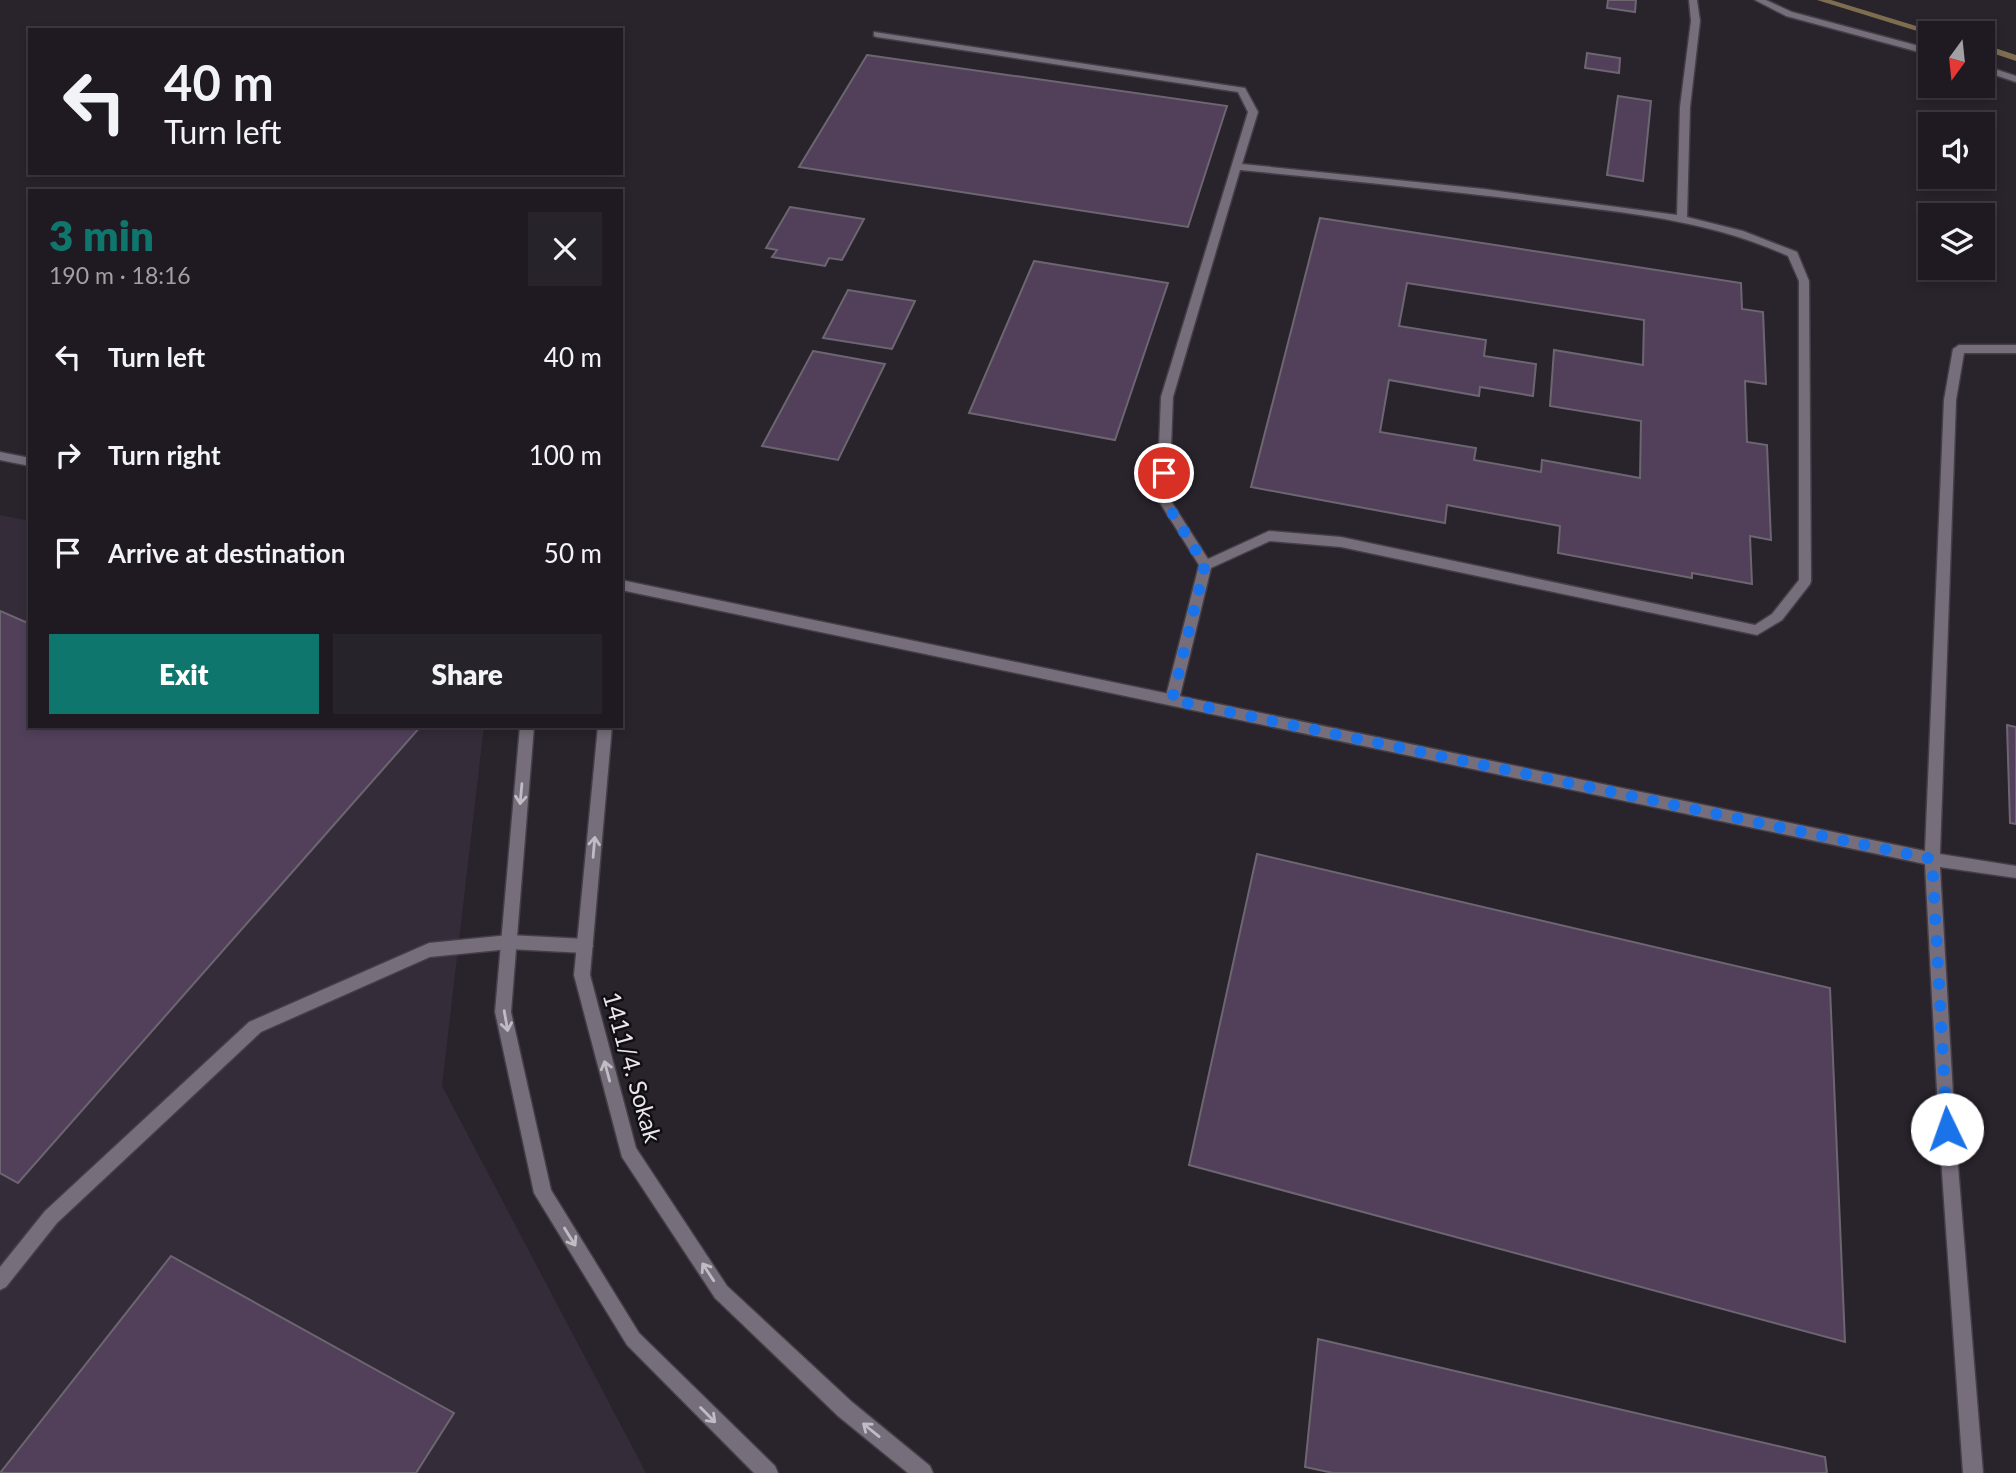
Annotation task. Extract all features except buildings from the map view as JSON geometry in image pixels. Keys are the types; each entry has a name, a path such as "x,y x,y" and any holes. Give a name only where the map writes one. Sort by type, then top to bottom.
{"street":[{"path":"1682,220 1685,108 1697,9 1693,0"},
{"path":"1759,0 1789,14 1918,49"},
{"path":"877,34 1242,90 1253,112 1167,397 1163,498 1205,565 1172,700"},
{"path":"1995,72 2016,79"},
{"path":"1205,565 1269,536 1341,542 1757,630 1777,617 1805,580 1804,281 1793,254 1770,243 1682,220 1630,210 1494,192 1238,167"},
{"path":"1973,1473 1947,1129 1932,859 1950,400 1959,349 2016,349"},
{"path":"0,456 28,462"},
{"path":"623,585 1932,859 2016,872"},
{"path":"527,728 503,1012 543,1193 633,1339 768,1473"},
{"name":"1411/4. Sokak","path":"605,728 582,975 628,1151 721,1292 845,1409 923,1473"},
{"path":"0,1281 51,1217 255,1027 429,950 509,942 585,946"}],"shaded area":[{"path":"0,515 28,521 28,728 484,728 442,1086 646,1473 0,1473"}],"waterway":[{"path":"1821,0 1918,28"},
{"path":"1995,51 2016,58"}],"route":[{"path":"1164,473 1163,498 1205,565 1172,700 1932,859 1947,1129"}]}
